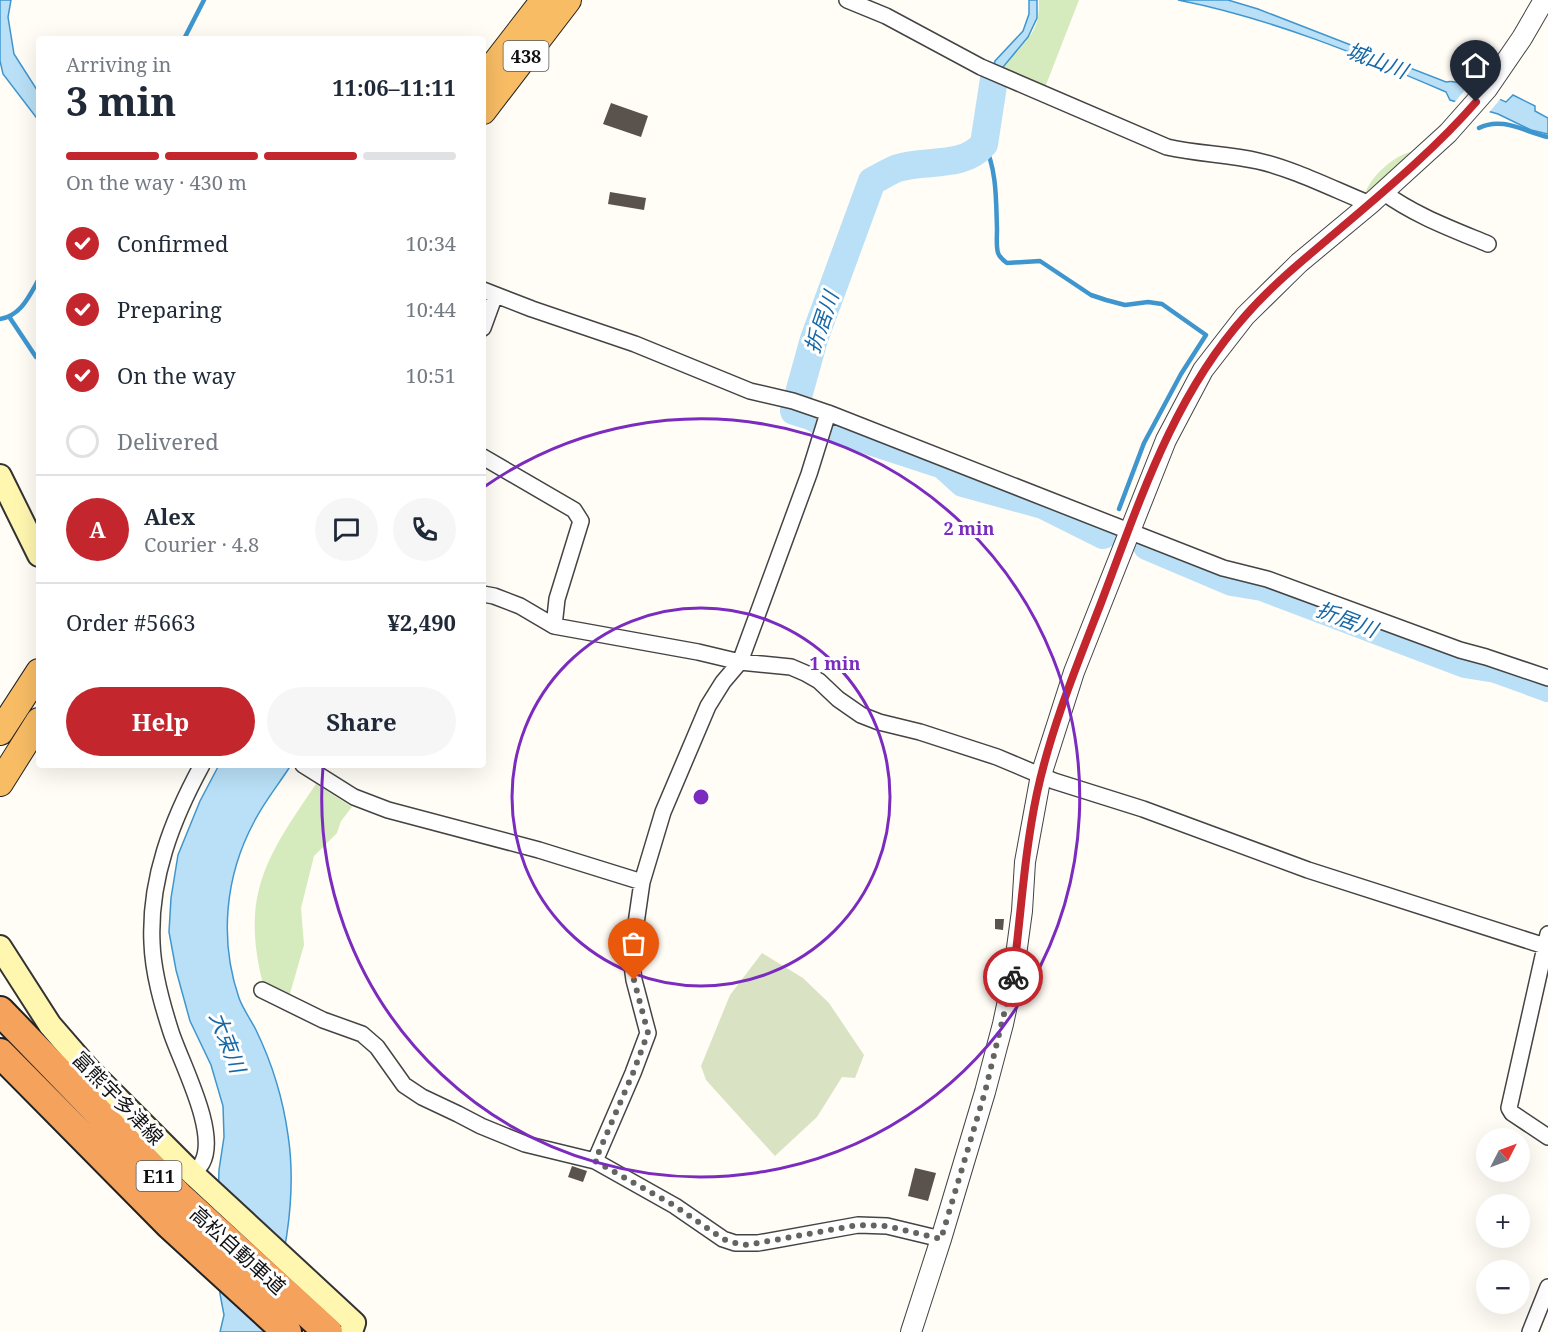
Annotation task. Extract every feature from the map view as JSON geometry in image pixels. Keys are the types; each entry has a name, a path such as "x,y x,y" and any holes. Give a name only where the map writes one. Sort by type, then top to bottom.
{"highway":[{"name":"438","path":"486,75 544,0"},
{"name":"438","path":"486,107 568,0"},
{"path":"0,732 36,677"},
{"path":"0,783 36,726"},
{"name":"高松自動車道","path":"0,1011 179,1196 328,1332"},
{"name":"高松自動車道","path":"5,1060 170,1225 287,1332"}],"main road":[{"path":"0,476 36,549"},
{"name":"富熊宇多津線","path":"0,947 50,1025 89,1070 356,1329"}],"street":[{"path":"847,0 886,16 958,56 1167,147 1192,153 1256,160 1376,198 1393,199 1446,227 1488,244"},
{"path":"911,1332 985,1092 1003,1024 1013,977 1026,862 1041,775 1074,672 1128,531 1184,402 1222,343 1270,289 1439,142 1465,114 1487,89 1522,38 1544,0"},
{"path":"486,310 489,292 635,344 750,392 796,402 826,421 1223,568 1267,579 1318,596 1460,650 1548,678"},
{"path":"595,1161 648,1033 634,980 631,958 642,882 663,812 708,706 723,682 740,662 826,421"},
{"path":"486,459 574,510 579,516 581,521 557,599 554,626"},
{"path":"486,595 520,606 554,626 698,652 740,662 791,667 819,681 838,699 861,715 879,722 920,732 997,757 1041,775 1143,808 1308,870 1547,942 1509,1108 1512,1113 1548,1137"},
{"path":"198,1178 206,1144 205,1126 197,1099 171,1034 153,961 151,924 156,888 169,833 178,809 200,768"},
{"path":"308,768 354,797 388,810 539,850 642,882"},
{"path":"262,990 323,1020 362,1034 377,1047 404,1085 422,1097 481,1126 525,1144 595,1161 675,1206 723,1239 744,1245 865,1225 887,1226 941,1239"},
{"path":"1530,1332 1548,1287"}],"green space":[{"path":"1039,0 1079,0 1044,90 1002,72 1010,57 1032,33 1038,15"},
{"path":"1412,152 1365,194 1384,167 1398,157"},
{"path":"316,784 352,807 341,821 337,833 314,856 301,908 304,945 289,997 263,984 255,925 257,900 272,855"},
{"path":"762,953 803,978 829,1003 864,1055 855,1078 842,1077 817,1117 775,1156 706,1080 701,1066 730,995"}],"water":[{"path":"0,0 11,0 8,17 14,54 36,88 36,117 3,74 0,61"},
{"path":"1029,0 1037,0 1037,18 1028,37 1003,67 991,118 984,114 995,61 1023,31 1029,14"},
{"name":"城山川","path":"1178,0 1228,0 1258,9 1446,82 1467,85 1506,102 1513,95 1535,106 1535,111 1548,118 1548,134 1531,130 1498,114 1450,100 1446,92 1281,27"},
{"name":"大束川","path":"217,768 289,768 262,807 244,843 231,886 228,908 227,931 233,976 241,1002 262,1043 276,1081 286,1122 291,1160 287,1234 283,1259 264,1332 220,1332 224,1315 220,1294 217,1237 219,1170 224,1137 223,1106 211,1065 190,1021 176,970 169,932 171,898 178,855 200,801"}],"pier":[{"path":"1470,84 1502,97 1487,115 1453,104"}],"building":[{"path":"611,103 648,116 641,137 603,124"},
{"path":"610,192 646,198 644,210 608,204"},
{"path":"995,919 1004,919 1003,930 995,929"},
{"path":"572,1166 587,1171 583,1182 568,1177"},
{"path":"915,1168 936,1173 928,1201 908,1196"}],"waterway":[{"path":"186,36 204,0"},
{"name":"折居川","path":"994,79 984,144 975,152 955,160 898,168 872,181 814,339 794,411 813,417 830,428 943,465 963,483 1043,505 1103,535"},
{"path":"1479,128 1505,124 1548,137"},
{"path":"984,144 994,174 997,247 1003,260 1007,263 1040,261 1091,295 1106,300 1125,305 1148,302 1162,304 1206,335 1181,374 1144,443 1119,509"},
{"path":"0,319 19,310 36,284"},
{"path":"10,318 36,357"},
{"name":"折居川","path":"1147,546 1232,582 1262,587 1465,664 1496,669 1548,688"}],"way so far":[{"path":"634,980 648,1033 595,1161 675,1206 723,1239 744,1245 858,1225 887,1226 941,1239 985,1092 1013,977"}],"route":[{"path":"1013,977 1033,811 1041,775 1074,672 1136,511 1184,402 1222,343 1265,294 1449,133 1476,102"}]}
